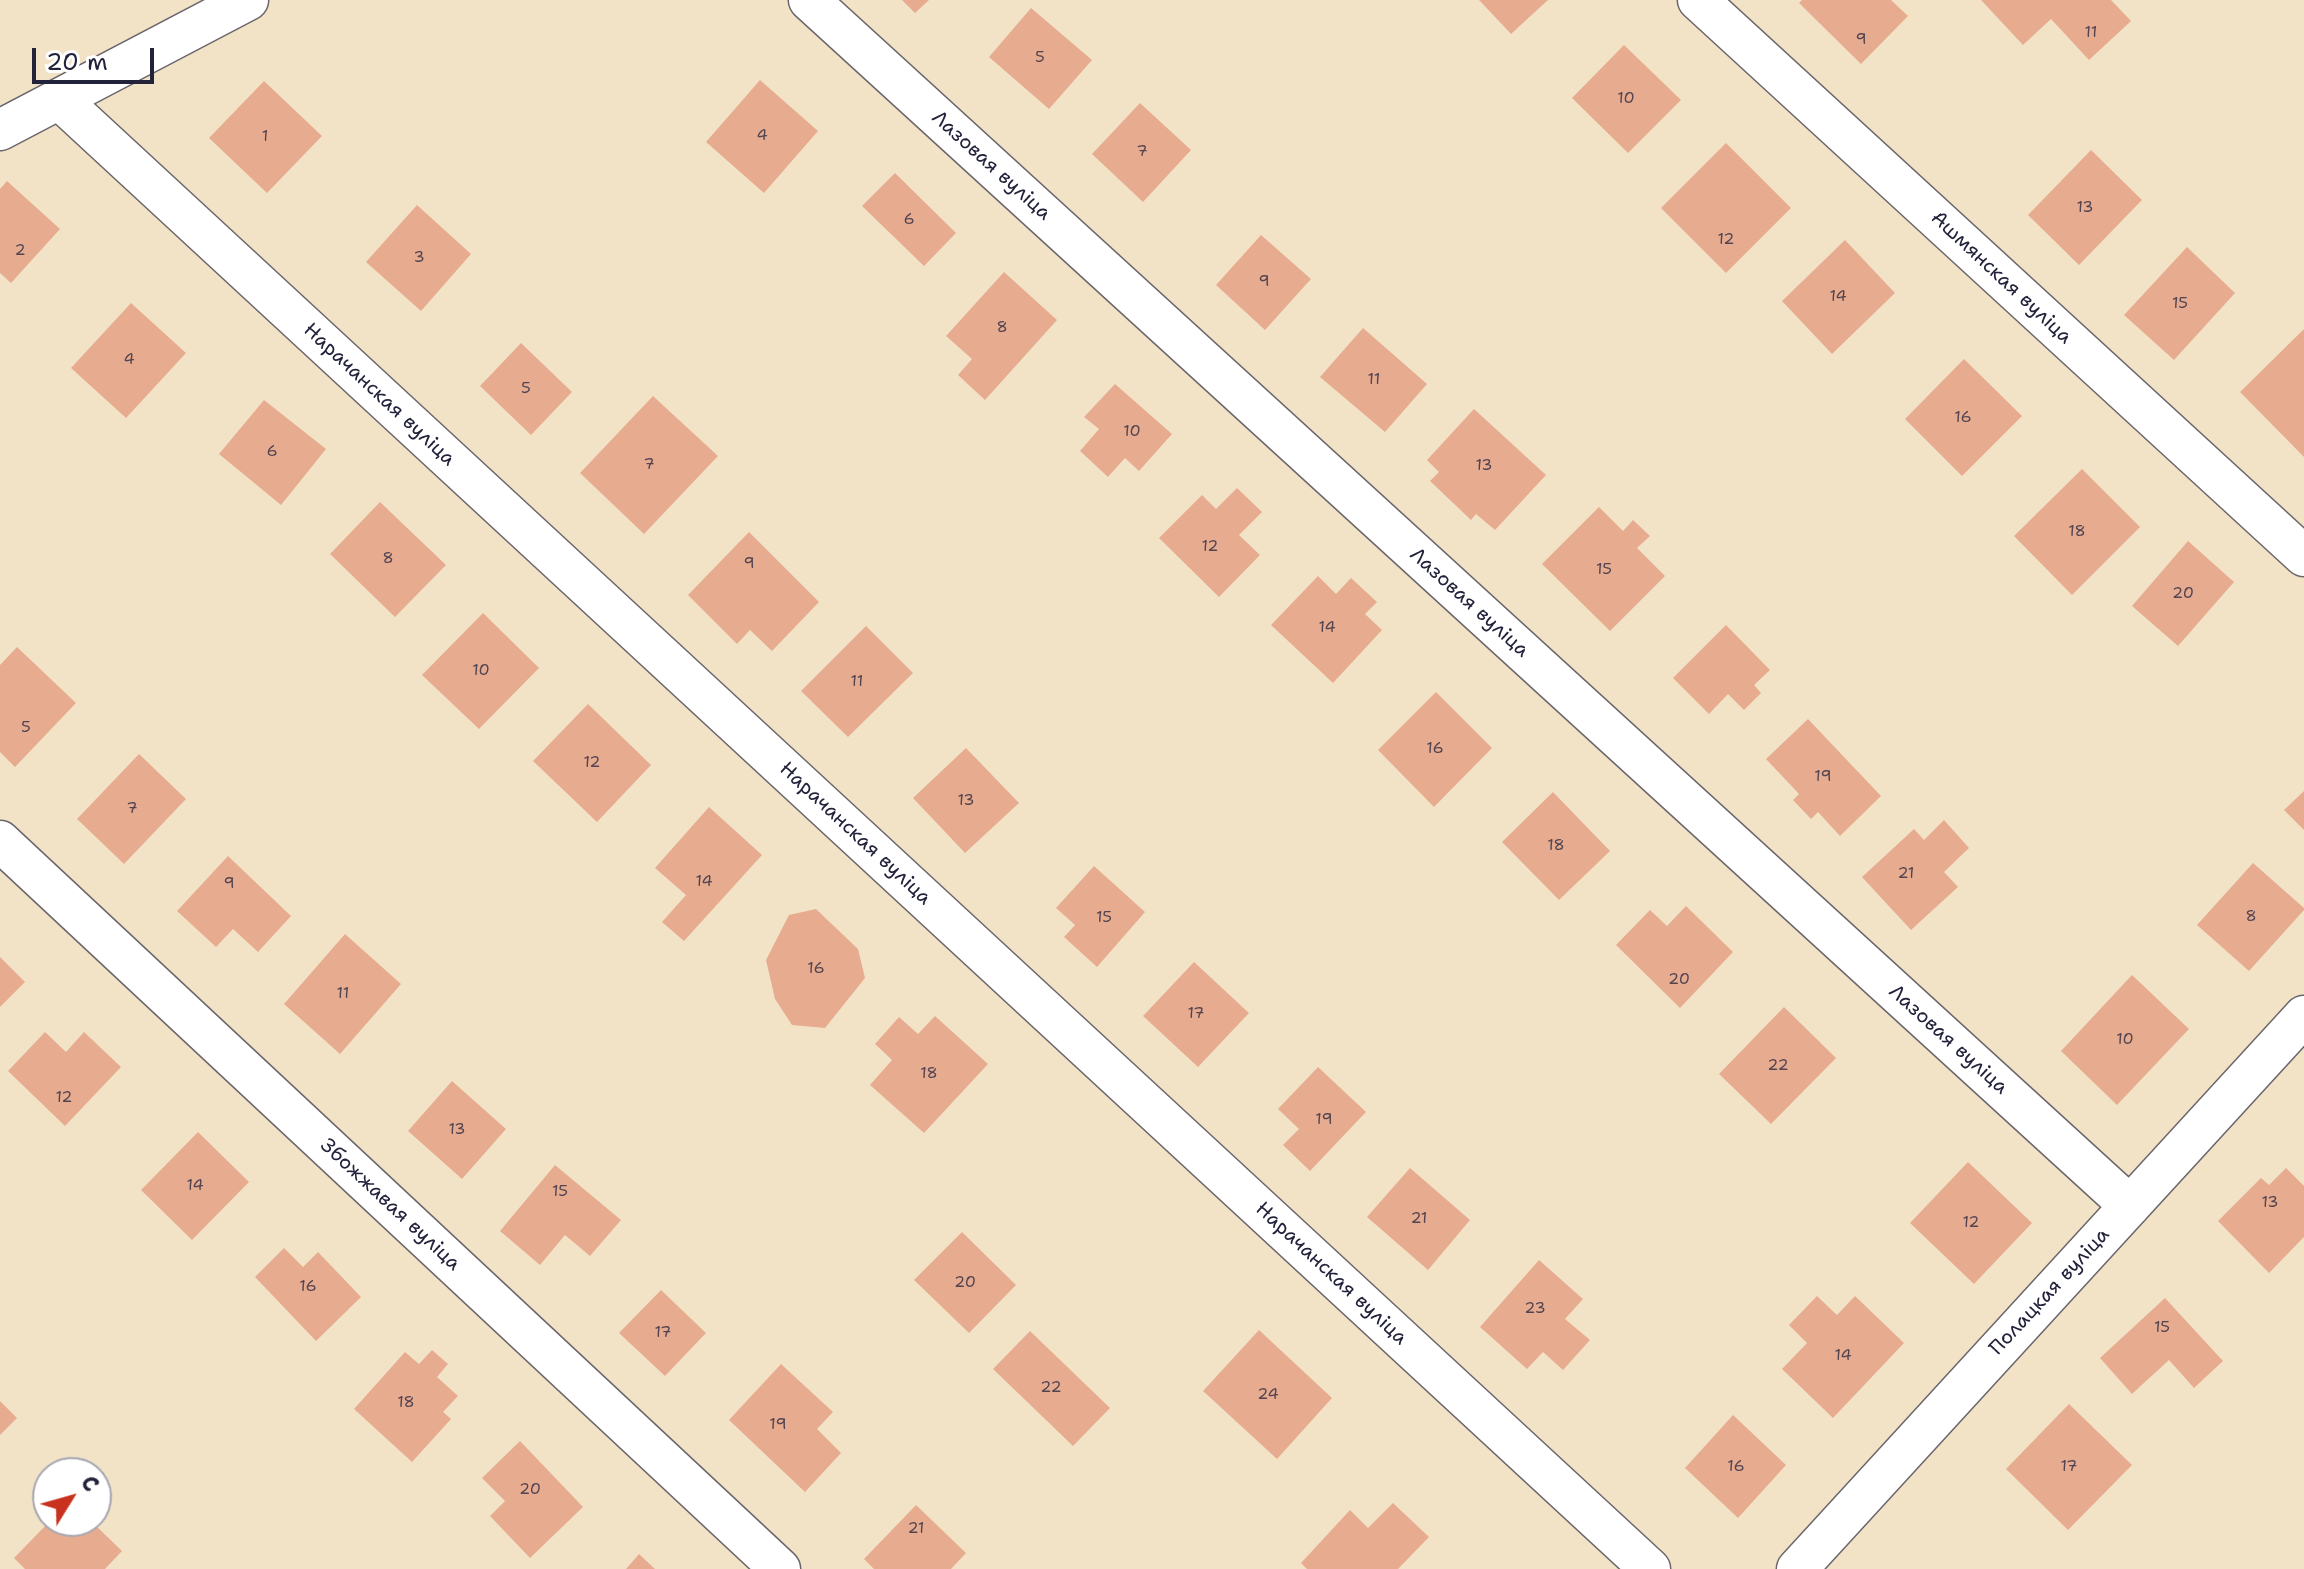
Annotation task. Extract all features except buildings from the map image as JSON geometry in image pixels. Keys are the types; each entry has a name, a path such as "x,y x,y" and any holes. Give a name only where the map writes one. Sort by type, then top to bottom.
{"street":[{"path":"0,130 248,0"},
{"name":"Лазовая вуліца","path":"809,0 2130,1206"},
{"name":"Ашмянская вуліца","path":"1698,0 2304,556"},
{"name":"Нарачанская вуліца","path":"59,99 1650,1569"},
{"name":"Збожжавая вуліца","path":"0,841 780,1569"},
{"name":"Полацкая вуліца","path":"1797,1569 2304,1016"}]}
